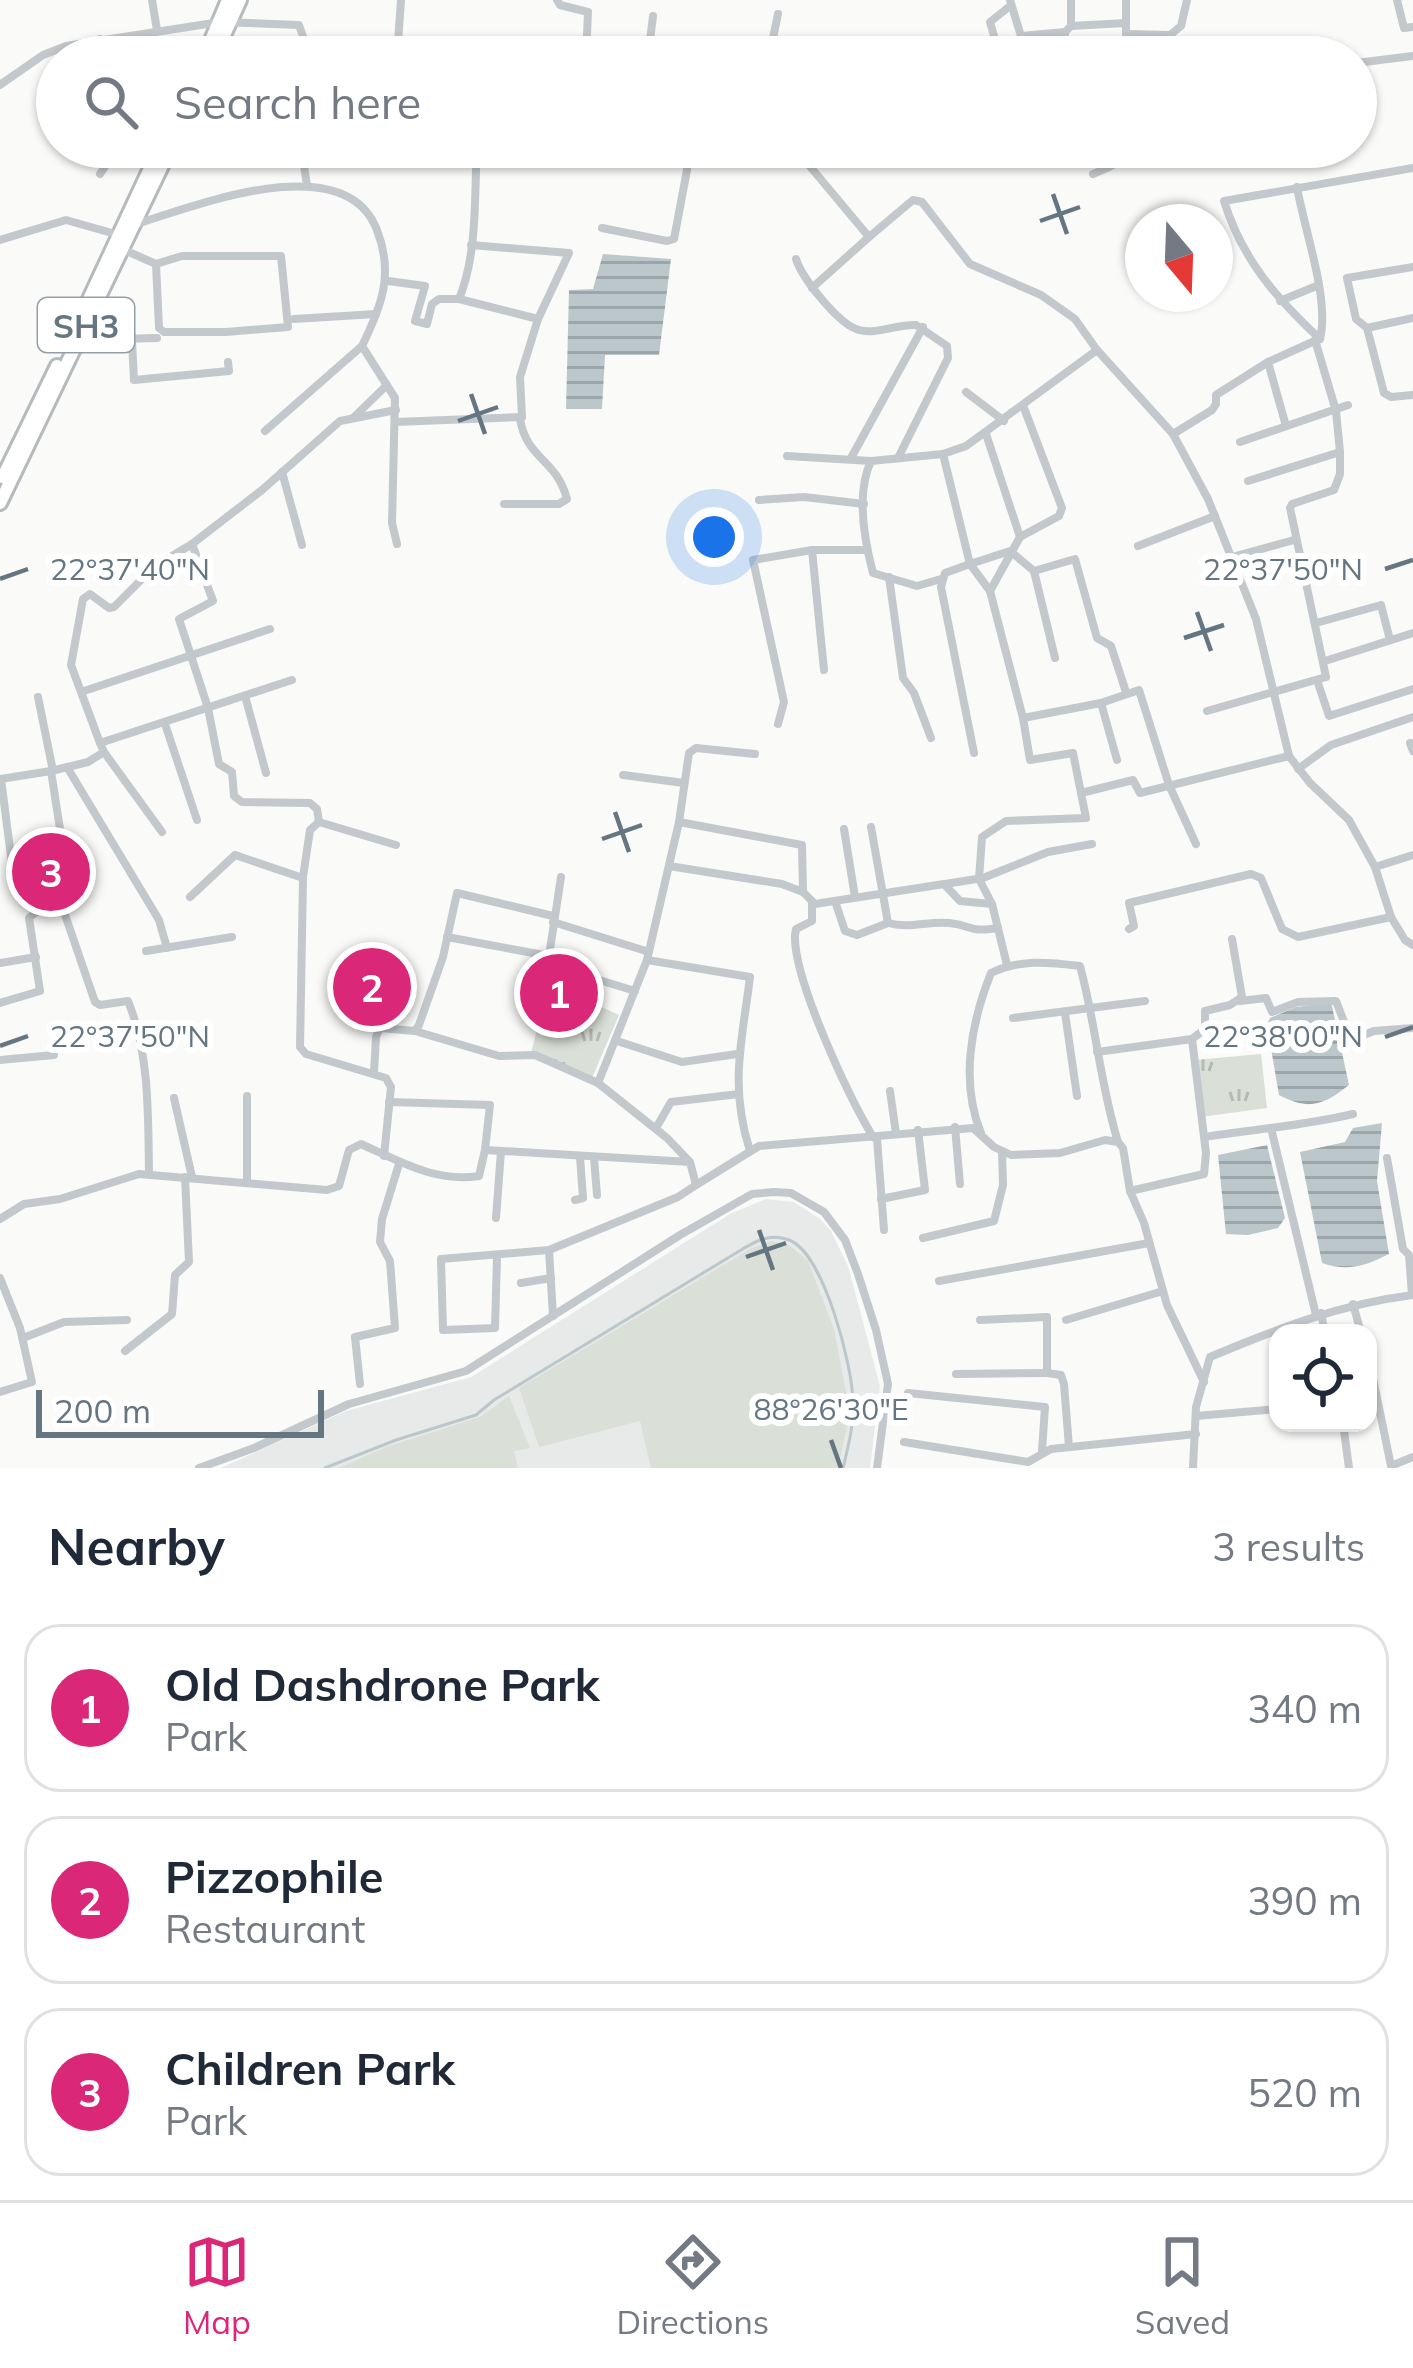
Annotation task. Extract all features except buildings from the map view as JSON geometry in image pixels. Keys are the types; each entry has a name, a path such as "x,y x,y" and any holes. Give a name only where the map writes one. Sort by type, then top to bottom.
{"main road":[{"path":"221,36 228,0"},
{"path":"217,36 240,0"},
{"name":"SH3","path":"0,502 126,237 151,168"},
{"name":"SH3","path":"0,483 7,456 160,168"}],"street":[{"path":"152,0 157,30"},
{"path":"396,36 401,0"},
{"path":"557,0 588,12 587,36"},
{"path":"1067,36 1071,0"},
{"path":"1126,0 1127,36"},
{"path":"994,36 990,22 1010,3 1021,36 1127,28 1170,35 1181,26 1187,0"},
{"path":"1397,0 1404,28 1413,27"},
{"path":"773,36 778,14"},
{"path":"651,36 653,16"},
{"path":"114,36 225,23 299,25 303,36"},
{"path":"1377,61 1413,56"},
{"path":"0,85 36,60"},
{"path":"100,174 104,168"},
{"path":"305,168 308,185"},
{"path":"459,299 467,279 475,168"},
{"path":"602,228 674,239 687,168"},
{"path":"811,168 869,237"},
{"path":"1093,174 1105,168"},
{"path":"1208,711 1326,677 1289,508 1334,490 1340,474 1336,411 1317,339 1265,284 1235,236 1223,201 1413,168"},
{"path":"126,237 280,185 308,185 346,197 372,217 388,281 362,346 265,430"},
{"path":"1173,434 1212,410 1216,394 1317,339 1324,324 1319,285 1297,187"},
{"path":"812,288 918,200 970,264 1041,296 1075,319 1173,434 1215,516 1256,619 1289,756 1349,820 1375,867 1391,917 1413,945"},
{"path":"0,240 66,220 126,237 156,264 159,328 164,332 288,327 281,256 182,256 156,264"},
{"path":"471,245 569,253 538,319 520,377 520,419 526,444 551,464 567,499 504,504"},
{"path":"796,259 800,274 850,326 860,331 906,324 923,327 942,340 948,358 897,459"},
{"path":"1413,267 1347,278 1356,319 1367,328 1384,394 1413,395"},
{"path":"388,281 425,286 416,321 427,324 432,304 439,299 459,299 538,319"},
{"path":"1280,301 1319,285"},
{"path":"294,319 377,314"},
{"path":"1367,328 1413,318"},
{"path":"851,458 923,327"},
{"path":"79,340 157,338"},
{"path":"132,340 134,380 229,370 228,362"},
{"path":"362,346 395,398 392,523 397,544"},
{"path":"787,456 871,461 943,454 986,434 1097,350"},
{"path":"1268,362 1286,426"},
{"path":"351,419 387,385"},
{"path":"966,392 1004,421"},
{"path":"1240,442 1348,405"},
{"path":"990,590 1020,537 1059,516 1062,508 1024,407"},
{"path":"161,832 102,747 71,665 82,598 90,594 114,607 154,567 192,544 340,421 396,410"},
{"path":"395,422 483,416 520,419"},
{"path":"986,434 1020,537"},
{"path":"1248,482 1340,452"},
{"path":"943,454 970,564 990,590 1030,760 1073,754 1086,818 1006,821 982,837 979,879 992,904 1007,965"},
{"path":"871,461 862,479 873,573 917,586 1010,551"},
{"path":"282,472 302,545"},
{"path":"759,500 805,497 864,504"},
{"path":"1138,545 1215,516"},
{"path":"1232,557 1294,540"},
{"path":"192,544 213,601 179,619 208,707 219,764 232,772 237,801 310,802 320,823"},
{"path":"778,724 784,702 753,560 812,550 867,550"},
{"path":"812,550 824,670"},
{"path":"1010,551 1034,571 1055,658"},
{"path":"1034,571 1076,559 1096,638 1111,646 1126,692"},
{"path":"889,575 902,678 914,693 932,738"},
{"path":"941,578 974,753"},
{"path":"1316,623 1381,605 1390,640"},
{"path":"81,692 270,629"},
{"path":"1325,661 1413,633"},
{"path":"14,880 0,779 88,762 102,747 292,680"},
{"path":"1317,680 1329,716 1413,689"},
{"path":"1023,718 1101,703 1139,690 1169,785 1196,844"},
{"path":"245,696 266,773"},
{"path":"0,1003 40,991 29,918 71,899 38,697"},
{"path":"1101,703 1117,760"},
{"path":"1298,769 1330,745 1413,717"},
{"path":"165,724 197,820"},
{"path":"598,1083 648,956 679,822 689,753 695,748 755,754"},
{"path":"1081,793 1133,780 1140,794 1289,756"},
{"path":"67,767 159,920 167,948"},
{"path":"623,775 684,783"},
{"path":"679,822 802,845 802,892"},
{"path":"320,823 396,845"},
{"path":"320,823 310,830 303,878 300,1048 306,1054 386,1078 391,1088 384,1156"},
{"path":"872,826 888,922"},
{"path":"844,830 855,897"},
{"path":"812,903 979,879 1048,852 1092,844"},
{"path":"190,897 235,855 303,878"},
{"path":"1375,867 1413,855"},
{"path":"669,866 782,884 802,892 812,903 812,921 796,929 799,975 856,1107 875,1138 884,1230"},
{"path":"1129,929 1134,926 1129,903 1251,874 1261,878 1288,934 1298,937 1391,917"},
{"path":"561,877 547,964 635,991"},
{"path":"944,884 960,902 992,904"},
{"path":"415,1031 443,957 457,893 553,919 648,956 750,977 737,1054 750,1151"},
{"path":"835,901 845,931 856,934 888,922 901,926 950,922 970,932 998,928"},
{"path":"62,906 95,1001 100,1005 128,1000 132,1011 146,1069 149,1174"},
{"path":"447,937 549,956"},
{"path":"146,951 232,938"},
{"path":"1232,939 1240,1001"},
{"path":"0,963 36,957"},
{"path":"982,1134 972,1110 973,1037 991,973 1007,965 1080,966 1102,1093 1124,1148 1130,1191 1163,1292 1204,1382"},
{"path":"1097,1052 1192,1039 1205,1029 1205,1011 1266,998 1272,1012 1298,1002 1336,1000 1351,1040 1374,1031 1413,1028"},
{"path":"1013,1018 1145,1000"},
{"path":"1065,1012 1077,1096"},
{"path":"374,1072 380,1028 415,1031 499,1056 535,1055 598,1083 656,1129 690,1162 696,1185"},
{"path":"1130,1191 1204,1174 1192,1039"},
{"path":"616,1041 682,1062 737,1054"},
{"path":"0,1060 54,1055"},
{"path":"890,1091 896,1134"},
{"path":"656,1129 670,1102 740,1094"},
{"path":"247,1096 247,1181"},
{"path":"125,1352 172,1314 175,1275 189,1262 188,1177 174,1098"},
{"path":"0,1219 24,1204 149,1174 326,1190 339,1186 354,1145 361,1144 399,1163 447,1177 479,1175 490,1106 389,1102"},
{"path":"1204,1137 1290,1129 1353,1114"},
{"path":"955,1126 959,1184"},
{"path":"497,1257 495,1328 443,1330 440,1261 549,1250 678,1197 759,1146 875,1138 955,1126 973,1128 1012,1154 1060,1154 1105,1140 1118,1142"},
{"path":"1271,1128 1322,1324"},
{"path":"881,1199 925,1190 918,1130"},
{"path":"485,1150 690,1162"},
{"path":"496,1218 501,1151"},
{"path":"923,1238 994,1221 1003,1185 1002,1151"},
{"path":"575,1201 583,1198 580,1157"},
{"path":"1193,1468 1196,1416 1210,1357 1318,1314 1413,1295 1387,1158"},
{"path":"594,1159 597,1195"},
{"path":"360,1384 355,1337 395,1328 390,1262 380,1242 399,1163"},
{"path":"199,1468 349,1404 466,1371 752,1194 791,1193 812,1202 845,1240 876,1330 887,1384 878,1468"},
{"path":"939,1281 1149,1244"},
{"path":"549,1250 554,1316"},
{"path":"0,1278 23,1338 32,1382 0,1393"},
{"path":"521,1282 551,1278"},
{"path":"1066,1320 1163,1292"},
{"path":"1353,1304 1359,1324"},
{"path":"980,1320 1047,1316 1047,1373"},
{"path":"23,1338 64,1322 127,1320"},
{"path":"956,1375 1060,1375 1069,1447"},
{"path":"908,1393 1045,1407 1042,1451"},
{"path":"1377,1408 1387,1467 1413,1457"},
{"path":"1196,1416 1269,1410"},
{"path":"1344,1432 1349,1468"},
{"path":"904,1442 1028,1462 1042,1451 1196,1434"}],"shaded area":[{"path":"603,254 671,259 659,355 605,355 602,409 566,409 569,290 593,289"},
{"path":"1328,1003 1349,1085 1316,1104 1279,1095 1267,1025 1270,1018 1296,1007"},
{"path":"1382,1123 1377,1181 1389,1254 1356,1266 1322,1263 1300,1152 1345,1142 1353,1128"},
{"path":"1267,1145 1285,1218 1278,1228 1226,1234 1218,1155"},
{"path":"766,1199 794,1202 820,1219 848,1266 880,1386 870,1468 221,1468 346,1411 471,1377 730,1214"}],"green space":[{"path":"557,987 619,1015 592,1078 531,1053 546,994 554,996"},
{"path":"1261,1054 1267,1108 1201,1117 1195,1060"},
{"path":"771,1241 789,1245 808,1261 834,1329 850,1413 838,1468 651,1468 640,1421 539,1447 519,1388 750,1249"},
{"path":"509,1396 530,1448 514,1451 518,1468 338,1468 480,1417"}],"waterway":[{"path":"325,1468 476,1415 742,1249 774,1237 802,1249 814,1266 842,1339 853,1403 843,1468"}],"place":[{"name":"Children Park","path":"51,872"},
{"name":"Pizzophile","path":"372,987"},
{"name":"Old Dashdrone Park","path":"559,993"}]}
